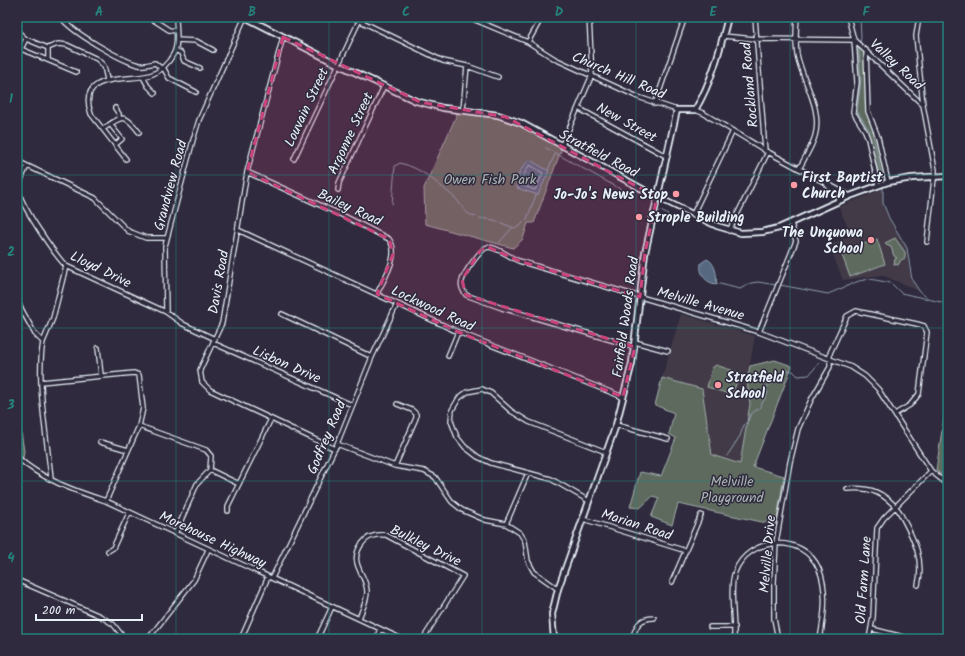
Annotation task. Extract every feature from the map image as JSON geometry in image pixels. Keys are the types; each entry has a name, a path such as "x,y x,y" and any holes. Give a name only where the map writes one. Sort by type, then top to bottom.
{"main road":[{"name":"Stratfield Road","path":"245,17 337,64 429,105 506,117 657,196 729,231 749,233 762,232 791,223 850,196 883,184 934,176 948,176"},
{"path":"695,110 710,79 728,17"},
{"name":"Church Hill Road","path":"677,110 695,110"},
{"name":"Fairfield Woods Road","path":"554,639 552,614 558,589 616,425 623,397 635,344 645,253 677,110"}],"street":[{"path":"61,17 80,35 123,58 138,64 155,64 162,68 169,78 196,92"},
{"path":"149,17 169,30 176,31"},
{"path":"126,159 91,114 89,99 94,89 108,80 143,77 156,73 162,68 169,61 175,50 177,40 176,17"},
{"name":"Grandview Road","path":"166,312 164,253 167,238 199,120 245,17"},
{"path":"352,17 360,19 443,61 467,66 498,77"},
{"name":"Church Hill Road","path":"468,17 528,42 555,59 656,104 677,110"},
{"path":"478,22 480,17"},
{"path":"528,42 542,17"},
{"path":"562,146 592,75 589,17"},
{"path":"590,23 596,17"},
{"path":"656,104 685,17"},
{"name":"Rockland Road","path":"755,17 767,152"},
{"path":"797,17 796,39 800,66 816,108 817,120 815,136 799,169"},
{"name":"Valley Road","path":"848,17 854,40 924,105"},
{"path":"919,17 916,36 924,105 935,170 927,242"},
{"name":"Louvain Street","path":"294,159 337,64 360,19"},
{"path":"17,30 26,39 48,48 58,44 67,45 97,59 104,66 108,80"},
{"path":"723,36 756,39 854,40 856,82 853,112 865,131 883,184"},
{"name":"Davis Road","path":"283,37 247,172 224,316 200,370 200,379 210,390 335,449"},
{"path":"26,39 21,48 76,72"},
{"path":"177,40 196,41 213,50"},
{"path":"48,48 48,60"},
{"path":"175,50 181,53 184,61 200,68"},
{"path":"866,50 868,111 878,138 883,184"},
{"path":"463,110 467,66"},
{"path":"143,77 148,86 155,93"},
{"name":"Argonne Street","path":"338,190 339,183 384,86"},
{"path":"115,108 120,114 119,117"},
{"name":"New Street","path":"578,108 666,156"},
{"name":"Church Hill Road","path":"695,110 767,152 850,196"},
{"path":"103,129 119,117"},
{"path":"119,117 130,120 139,132"},
{"path":"110,124 122,139 115,145"},
{"path":"693,214 733,131"},
{"path":"729,231 767,152"},
{"path":"17,160 95,198 128,231 146,238 167,238"},
{"name":"Lloyd Drive","path":"27,166 20,182 19,190 21,198 59,260 66,266 166,312"},
{"name":"Bailey Road","path":"247,172 342,215 389,239 392,244 394,254 377,294"},
{"name":"Church Hill Road","path":"825,183 841,200"},
{"path":"836,194 840,190"},
{"path":"759,332 796,241 791,223"},
{"name":"Lockwood Road","path":"238,230 458,332 623,397"},
{"name":"Melville Avenue","path":"668,351 635,344 502,308 466,295 462,287 462,280 480,251 488,247 519,260 759,332 829,360 851,367 865,376 878,388 931,471 948,485"},
{"path":"51,478 40,359 43,342 53,318 66,266"},
{"path":"17,301 36,334 43,342"},
{"name":"Godfrey Road","path":"241,639 335,449 372,357 397,304"},
{"name":"Melville Drive","path":"778,639 774,619 776,543 790,462 798,430 810,400 830,367 830,353 850,312 856,311 924,326 926,332 919,394 910,405 895,414"},
{"path":"166,312 214,341"},
{"path":"282,314 372,357"},
{"path":"448,356 458,332"},
{"name":"Lisbon Drive","path":"214,341 352,405"},
{"path":"98,348 101,375"},
{"path":"41,382 101,375 134,373 139,375 143,408 139,426 106,502"},
{"path":"589,500 551,479 484,461 465,447 454,432 451,422 454,405 467,392 482,389 491,393 511,411 529,422 606,452"},
{"path":"394,466 416,418 416,414 412,410 397,404"},
{"path":"228,511 228,506 271,419"},
{"path":"616,425 668,439"},
{"path":"139,426 206,450 211,456 210,470 197,484 175,534"},
{"path":"100,442 128,450"},
{"path":"337,444 394,466 424,471 435,477 452,502 462,510 485,520 506,524 520,533 525,541 528,561 534,572 558,589"},
{"name":"Morehouse Highway","path":"17,457 29,467 72,489 106,502 402,639"},
{"path":"210,470 239,484"},
{"name":"Old Farm Lane","path":"869,639 872,629 878,528 884,518 895,506 931,471"},
{"path":"506,524 528,473"},
{"path":"847,488 864,487 873,490 895,506 920,555 920,576 918,585"},
{"path":"108,551 113,548 129,513"},
{"path":"672,582 701,515"},
{"name":"Marian Road","path":"583,519 686,551"},
{"name":"Bulkley Drive","path":"359,618 366,600 367,590 356,563 357,556 363,542 369,537 375,535 386,535 463,576 423,639"},
{"path":"734,639 733,579 736,568 751,552 764,545 776,543 801,549 811,557 819,570 825,610 820,639"},
{"path":"148,639 194,580 208,550"},
{"path":"17,580 100,616 112,624 125,639"},
{"path":"317,639 332,607"},
{"path":"632,639 636,626 642,619 654,618"},
{"path":"710,627 734,627"},
{"path":"376,639 380,629"},
{"path":"872,629 911,639"}],"highlighted area":[{"path":"283,37 420,102 506,117 657,197 645,253 640,297 519,261 488,247 480,251 462,280 466,295 635,347 623,397 458,332 377,294 393,254 389,239 247,172"}],"shaded area":[{"name":"The Unquowa School","path":"883,189 883,203 888,218 907,248 910,275 919,291 882,275 843,280 829,245 851,235 839,207"},
{"name":"Stratfield School","path":"681,314 755,336 747,381 750,404 740,464 712,456 702,389 662,378"}],"green space":[{"path":"856,44 864,50 866,111 877,138 885,176 880,178 868,133 855,111"},
{"name":"Owen Fish Park","path":"458,112 473,113 512,123 562,148 534,223 528,223 523,239 513,248 425,224 424,188"},
{"path":"895,238 905,252 905,258 901,260 898,265 894,264 895,259 897,258 894,256 891,247 885,243"},
{"path":"877,239 885,264 850,277 841,252"},
{"name":"Melville Playground","path":"775,360 792,366 753,467 784,476 776,525 678,504 672,525 651,517 659,498 653,496 640,508 630,507 640,472 661,476 676,438 669,434 674,413 655,405 662,378 702,389 712,455 740,464 750,404 747,381 750,366"},
{"path":"716,365 740,373 732,395 707,387 712,368"},
{"path":"948,391 948,480 936,470"},
{"path":"17,406 24,451 23,458 17,452"}],"water":[{"path":"530,160 549,171 538,195 517,188 517,180 520,172 524,165"},
{"path":"707,259 714,266 717,278 716,284 706,280 702,274 701,263"}],"waterway":[{"path":"223,17 238,20"},
{"path":"860,17 860,45"},
{"path":"859,48 861,81 857,111 873,136 883,182"},
{"path":"546,148 622,190"},
{"path":"548,170 555,154"},
{"path":"392,204 395,166 400,163 423,172 454,197 465,211 476,217"},
{"path":"883,185 883,203 889,218 907,248 912,280 920,292 929,299"},
{"path":"479,218 494,220 514,228 520,226 527,219 536,195"},
{"path":"661,211 668,215"},
{"path":"499,243 512,228"},
{"path":"780,285 828,294 859,281 870,279 891,283 901,293 941,302 948,301"},
{"path":"716,283 740,289 751,283 758,282 776,285"},
{"path":"727,456 740,436 750,415 760,407 768,393 766,388 786,370 793,371 798,376 809,375 819,363"}],"place":[{"name":"First Baptist Church","path":"794,185"},
{"name":"Jo-Jo's News Stop","path":"676,194"},
{"name":"Strople Building","path":"639,217"},
{"name":"The Unquowa School","path":"871,240"},
{"name":"Stratfield School","path":"718,385"}]}
